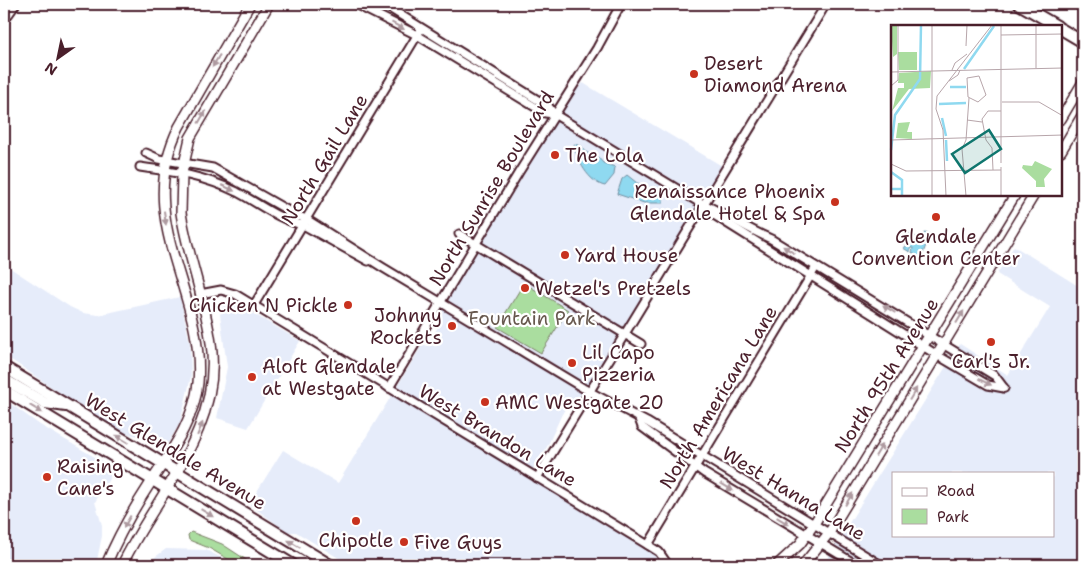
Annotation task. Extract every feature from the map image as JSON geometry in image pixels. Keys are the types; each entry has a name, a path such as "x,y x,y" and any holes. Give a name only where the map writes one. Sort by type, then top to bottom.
{"main road":[{"path":"4,18 14,4"},
{"path":"1019,4 1055,25"},
{"path":"1062,30 1083,42"},
{"name":"West Glendale Avenue","path":"4,367 330,565"},
{"path":"4,379 45,403 70,407"},
{"name":"West Glendale Avenue","path":"4,390 293,565"}],"street":[{"path":"106,565 126,524 152,480 164,464 190,415 196,391 198,368 196,338 165,220 166,170 171,144 184,116 250,4"},
{"path":"122,565 197,436 211,392 212,344 181,213 183,161 190,138 199,121 269,4"},
{"path":"355,4 419,32 549,107 554,114 703,204 771,239 930,335 995,376 1004,388 988,385 937,354 706,210 703,204"},
{"path":"383,4 416,23 419,32"},
{"name":"North Sunrise Boulevard","path":"389,388 554,114 597,48 621,4"},
{"path":"538,478 826,4"},
{"name":"North Gail Lane","path":"254,305 419,32"},
{"path":"1062,117 1083,82"},
{"path":"1062,149 1083,114"},
{"name":"West Hanna Lane","path":"146,153 159,159 168,158 220,171 305,222 376,261 382,267 702,456 881,565"},
{"name":"West Hanna Lane","path":"140,167 182,173 218,183 291,222 305,222"},
{"name":"North 95th Avenue","path":"777,565 814,524 1014,196"},
{"name":"North 95th Avenue","path":"803,565 829,533 1033,196"},
{"path":"459,234 641,344"},
{"name":"North Americana Lane","path":"648,545 816,267"},
{"name":"West Brandon Lane","path":"200,294 215,290 226,290 254,305 648,545 659,552 668,565"},
{"name":"West Hanna Lane","path":"638,418 642,427 696,465 704,473 857,565"}],"shaded area":[{"path":"583,83 722,166 576,406 569,402 547,447 528,477 654,553 664,565 350,565 296,532 289,532 282,528 249,504 283,450 338,483 423,344 427,346 442,320 438,317 441,311 572,95"},
{"path":"1014,246 1083,289 1083,565 823,565 960,344 1008,375 1050,307 997,274"},
{"path":"4,264 70,307 83,313 98,315 180,297 190,344 191,377 180,423 165,448 160,448 138,436 122,432 4,355"},
{"path":"226,300 230,300 300,341 248,428 217,418 227,367 220,314"},
{"path":"4,399 40,425 115,469 95,502 102,525 102,536 96,565 4,565"},
{"path":"166,549 206,550 236,565 148,565 151,560"}],"green space":[{"name":"Fountain Park","path":"524,283 568,310 541,353 497,327"},
{"path":"191,532 222,544 254,565 238,565 209,548 189,540 188,535"}],"water":[{"path":"574,144 581,146 587,153 597,156 603,163 615,167 614,175 605,186 599,184 584,170 577,156"},
{"path":"627,175 637,183 647,186 653,193 663,196 663,203 644,203 617,194 622,179"},
{"path":"912,233 917,238 921,238 924,233 930,234 921,259 912,253 913,248 910,248 910,252 903,248 907,246 906,244 901,243 902,235"}],"place":[{"name":"Desert Diamond Arena","path":"694,74"},
{"name":"The Lola","path":"555,155"},
{"name":"Renaissance Phoenix Glendale Hotel & Spa","path":"835,202"},
{"name":"Glendale Convention Center","path":"936,217"},
{"name":"Yard House","path":"565,255"},
{"name":"Wetzel's Pretzels","path":"525,288"},
{"name":"Chicken N Pickle","path":"348,305"},
{"name":"Johnny Rockets","path":"452,326"},
{"name":"Carl's Jr.","path":"991,342"},
{"name":"Lil Capo Pizzeria","path":"572,363"},
{"name":"Aloft Glendale at Westgate","path":"252,377"},
{"name":"AMC Westgate 20","path":"485,402"},
{"name":"Raising Cane's","path":"47,477"},
{"name":"Chipotle","path":"356,521"},
{"name":"Five Guys","path":"404,542"}]}
